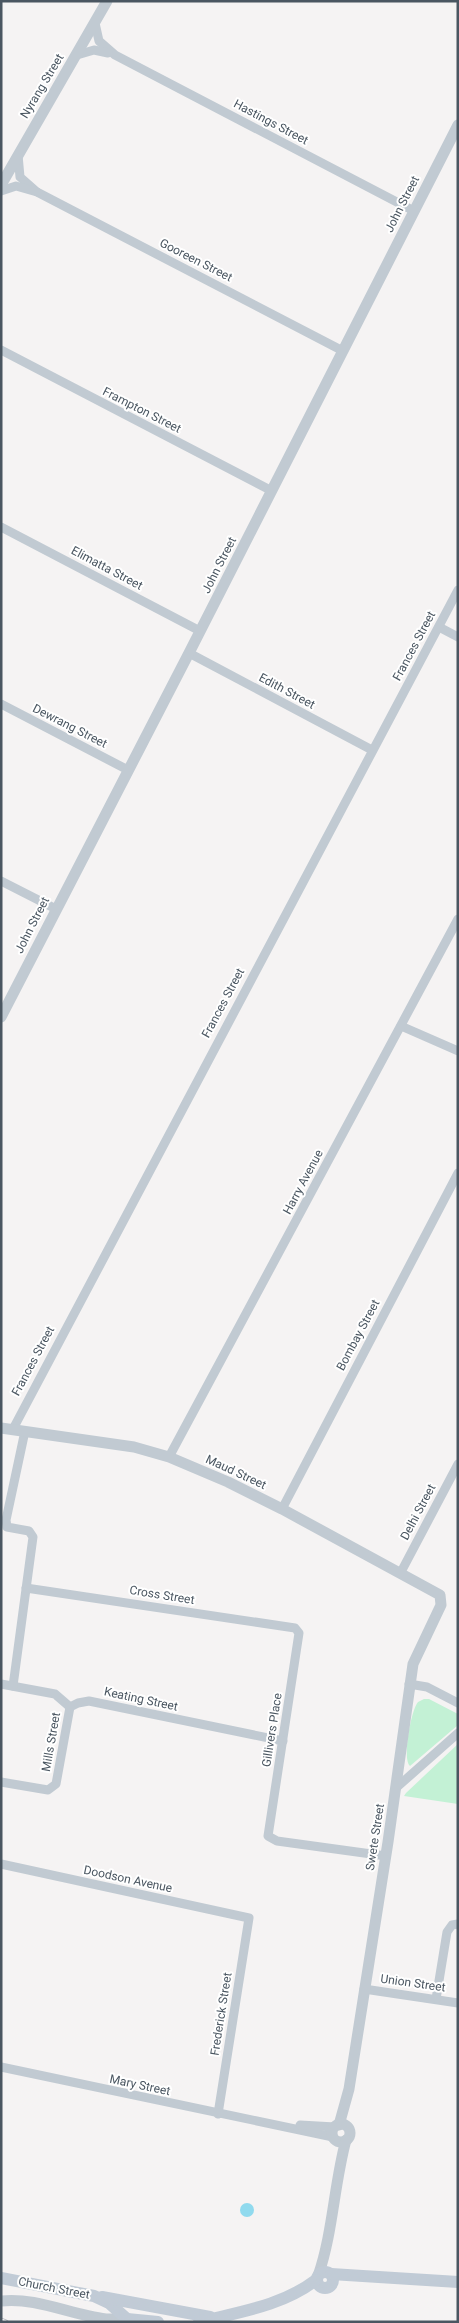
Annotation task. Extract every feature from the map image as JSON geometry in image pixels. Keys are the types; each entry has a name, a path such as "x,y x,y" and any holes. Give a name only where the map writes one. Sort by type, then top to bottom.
{"main road":[{"path":"116,2311 199,2319 216,2318 243,2314 325,2280 343,2280 366,2276 458,2282"},
{"name":"Church Street","path":"1,2277 94,2296 106,2300 116,2311 129,2319 158,2322"},
{"path":"94,2296 199,2319"}],"street":[{"name":"Nyrang Street","path":"1,185 107,1"},
{"name":"Hastings Street","path":"95,24 99,41 116,55 414,211"},
{"name":"Hastings Street","path":"77,55 94,50 116,55"},
{"name":"John Street","path":"1,1017 458,125"},
{"name":"Gooreen Street","path":"18,155 20,177 36,192"},
{"name":"Gooreen Street","path":"1,191 16,186 36,192 343,351"},
{"name":"Frampton Street","path":"1,350 272,491"},
{"name":"Elimatta Street","path":"1,527 200,631"},
{"name":"Frances Street","path":"26,1588 32,1534 10,1529 6,1523 13,1429 458,590"},
{"path":"439,626 458,637"},
{"name":"Edith Street","path":"189,653 372,750"},
{"name":"Dewrang Street","path":"1,704 128,770"},
{"path":"1,881 56,909"},
{"name":"Harry Avenue","path":"169,1457 402,1026 458,918"},
{"path":"402,1026 458,1051"},
{"name":"Bombay Street","path":"282,1509 458,1173"},
{"name":"Maud Street","path":"13,1429 134,1447 169,1457 228,1482 282,1509 401,1572 440,1595"},
{"name":"Delhi Street","path":"401,1572 458,1464"},
{"path":"13,1686 26,1588"},
{"name":"Cross Street","path":"26,1588 295,1628"},
{"name":"Swete Street","path":"325,2280 325,2249 337,2174 340,2132 349,2089 386,1856 409,1684 413,1664 441,1605 440,1595"},
{"name":"Gillivers Place","path":"295,1628 299,1633 268,1836 277,1841 386,1856"},
{"path":"1,1684 55,1694 70,1708"},
{"path":"409,1684 427,1687 458,1703"},
{"name":"Keating Street","path":"70,1708 78,1703 89,1701 283,1741"},
{"name":"Mills Street","path":"1,1782 48,1790 56,1784 70,1708"},
{"path":"396,1788 458,1733"},
{"name":"Doodson Avenue","path":"1,1864 250,1918"},
{"name":"Frederick Street","path":"218,2114 250,1918"},
{"path":"436,1999 447,1932 452,1925 458,1924"},
{"name":"Union Street","path":"364,1989 458,2003"},
{"name":"Mary Street","path":"1,2067 218,2114 274,2124 340,2132"},
{"name":"Church Street","path":"1,2301 18,2301 63,2308 106,2318 129,2319"},
{"path":"63,2308 116,2311"}],"green space":[{"path":"429,1699 458,1714 458,1725 410,1766 407,1745 410,1724 415,1707 418,1702"},
{"path":"458,1744 458,1804 404,1796 406,1793"}],"water":[{"path":"247,2203 252,2205 254,2210 252,2215 247,2217 242,2215 240,2210 242,2205"}],"railway":[{"path":"1,2320 6,2322"}]}
